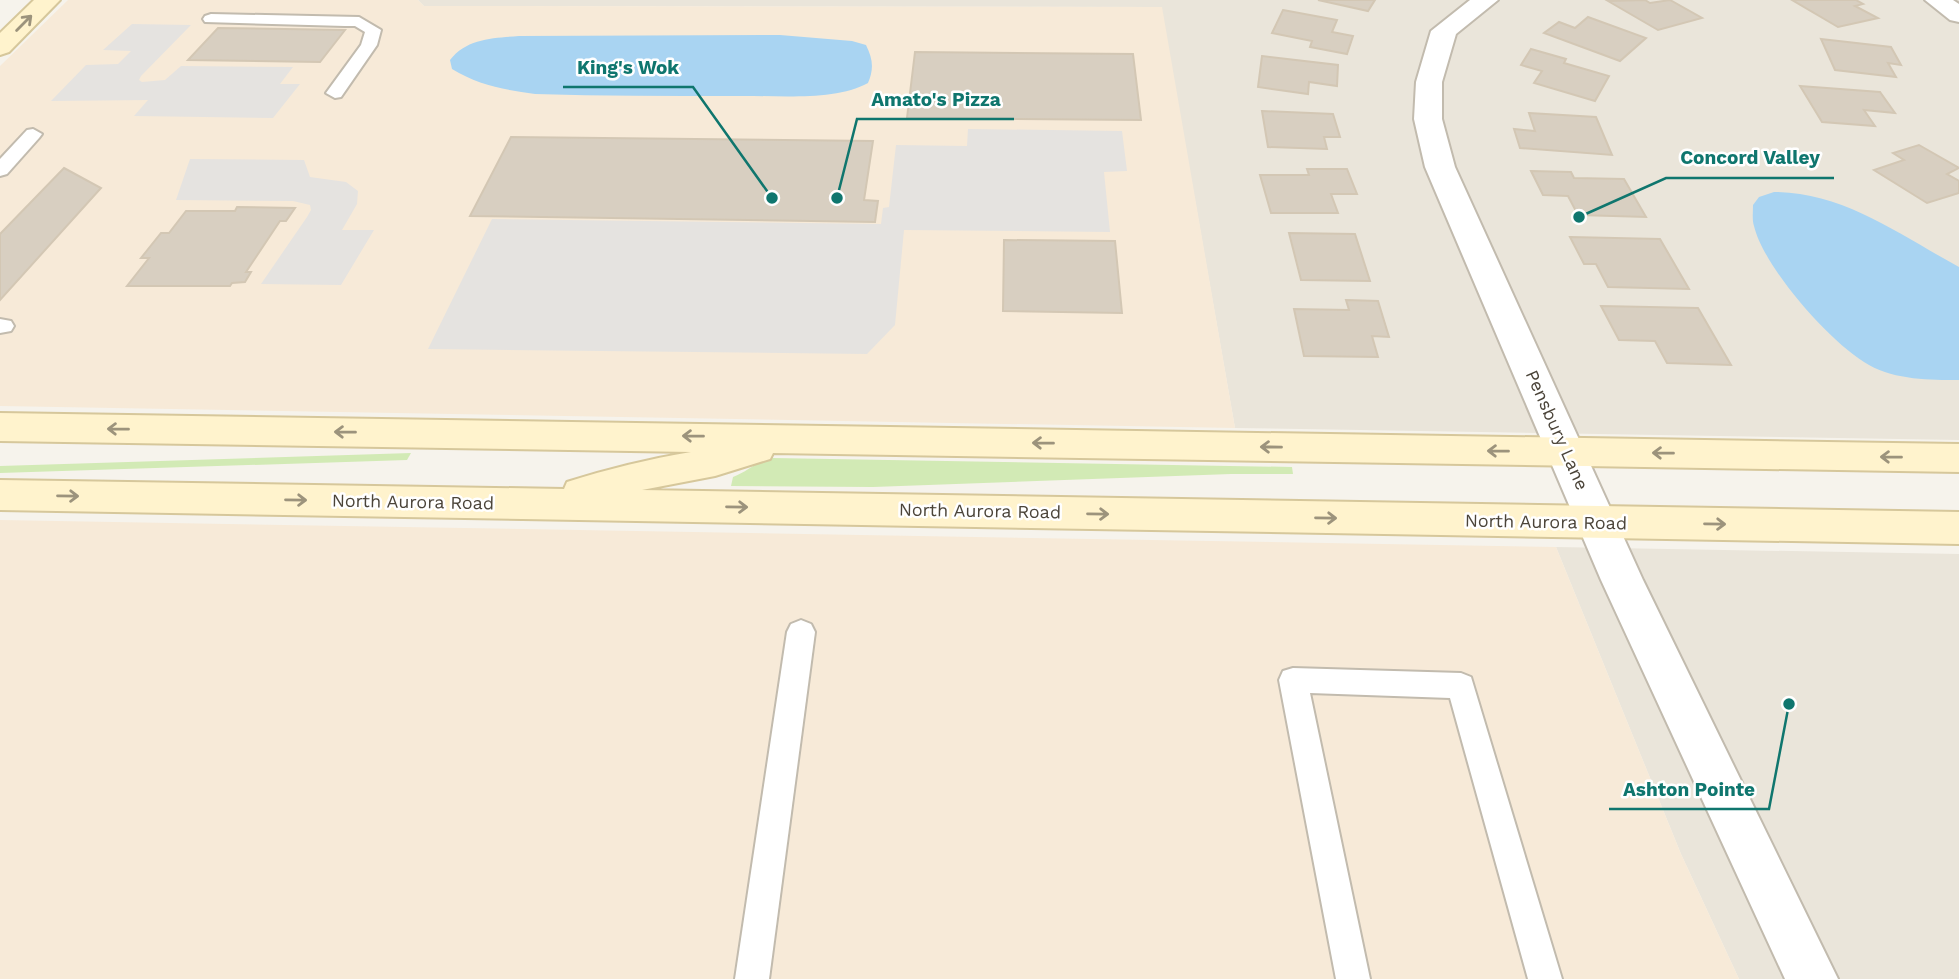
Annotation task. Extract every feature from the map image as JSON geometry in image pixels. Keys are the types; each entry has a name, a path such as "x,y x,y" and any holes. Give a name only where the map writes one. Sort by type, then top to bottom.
{"main road":[{"path":"0,47 48,0"},
{"path":"0,426 1959,458"},
{"path":"546,504 652,472 750,453 780,438"},
{"name":"North Aurora Road","path":"0,495 1959,528"}],"street":[{"name":"Pensbury Lane","path":"1486,0 1444,31 1429,82 1428,119 1440,167 1598,523 1812,979"},
{"path":"1937,0 1959,15"}],"lane":[{"path":"211,19 345,21 368,25 373,30 369,45 335,93"},
{"path":"0,170 33,134"},
{"path":"752,979 801,632"},
{"path":"1353,979 1293,680 1461,686 1545,979"}],"shaded area":[{"path":"68,0 418,0 424,6 1162,7 1235,428 0,406 0,66"},
{"path":"418,0 1959,0 1959,440 1235,428 1161,7 424,6"},
{"path":"132,24 191,25 141,76 139,80 142,82 165,80 181,66 293,67 280,84 300,84 273,118 134,116 148,100 51,101 86,65 118,64 131,51 103,50"},
{"path":"968,129 1122,131 1127,171 1104,172 1110,232 904,230 895,325 867,354 428,349 492,219 881,224 883,208 889,207 896,145 967,146"},
{"path":"190,159 304,160 310,177 346,182 358,191 357,204 342,230 374,230 341,285 261,284 307,217 311,210 310,205 293,201 176,200"},
{"path":"0,520 1556,547 1681,854 1739,979 0,979"},
{"path":"1556,547 1959,554 1959,979 1739,979 1681,854"}],"green space":[{"path":"411,453 407,460 0,473 0,466"},
{"path":"773,458 1292,467 1293,474 873,487 731,486 733,477"}],"water":[{"path":"780,35 852,41 866,45 872,64 868,83 838,93 803,96 535,94 502,89 472,79 452,69 450,60 464,47 473,43 519,36"},
{"path":"1774,192 1824,199 1847,207 1893,229 1959,267 1959,380 1913,378 1879,370 1854,355 1819,323 1801,304 1771,263 1754,226 1753,205 1759,197"}],"building":[{"path":"1318,0 1375,0 1368,11"},
{"path":"1645,0 1650,3 1670,0 1702,18 1658,30 1608,1"},
{"path":"1792,0 1856,0 1863,4 1855,6 1878,18 1838,27"},
{"path":"1283,10 1337,20 1332,32 1353,36 1347,54 1310,47 1312,41 1272,33"},
{"path":"1588,17 1646,38 1620,61 1544,33 1559,22 1575,28"},
{"path":"218,28 345,30 320,62 188,60"},
{"path":"1821,39 1891,47 1901,65 1888,63 1896,77 1835,70"},
{"path":"1531,49 1566,59 1564,63 1609,76 1595,101 1534,83 1542,71 1521,65"},
{"path":"915,52 1133,54 1141,120 907,118"},
{"path":"1262,56 1338,65 1337,86 1309,82 1308,94 1258,87"},
{"path":"1800,86 1880,92 1895,113 1864,110 1875,126 1822,122"},
{"path":"1262,111 1333,114 1340,137 1324,137 1327,149 1268,147"},
{"path":"1529,113 1596,117 1612,155 1520,148 1514,129 1535,131"},
{"path":"511,137 873,141 864,200 878,201 875,222 470,216"},
{"path":"1919,145 1959,168 1947,174 1959,181 1959,193 1927,203 1874,170 1904,160 1893,153"},
{"path":"64,168 101,188 0,300 0,234"},
{"path":"1307,169 1347,169 1357,194 1331,194 1338,213 1271,213 1260,175 1309,175"},
{"path":"1531,171 1571,172 1574,178 1624,179 1646,217 1578,215 1568,196 1543,195"},
{"path":"237,207 295,208 286,221 280,221 246,272 251,272 245,282 232,283 230,286 127,286 149,258 141,258 161,233 169,233 186,211 235,211"},
{"path":"1289,233 1355,234 1370,281 1301,280"},
{"path":"1570,237 1660,239 1689,289 1608,287 1596,264 1584,264"},
{"path":"1004,240 1115,241 1122,313 1003,311"},
{"path":"1346,300 1378,301 1389,337 1372,336 1378,357 1304,356 1294,309 1349,310"},
{"path":"1601,306 1698,308 1731,365 1667,363 1655,341 1619,340"}],"place":[{"name":"King's Wok","path":"772,198"},
{"name":"Amato's Pizza","path":"837,198"},
{"name":"Concord Valley","path":"1579,217"},
{"name":"Ashton Pointe","path":"1789,704"}]}
